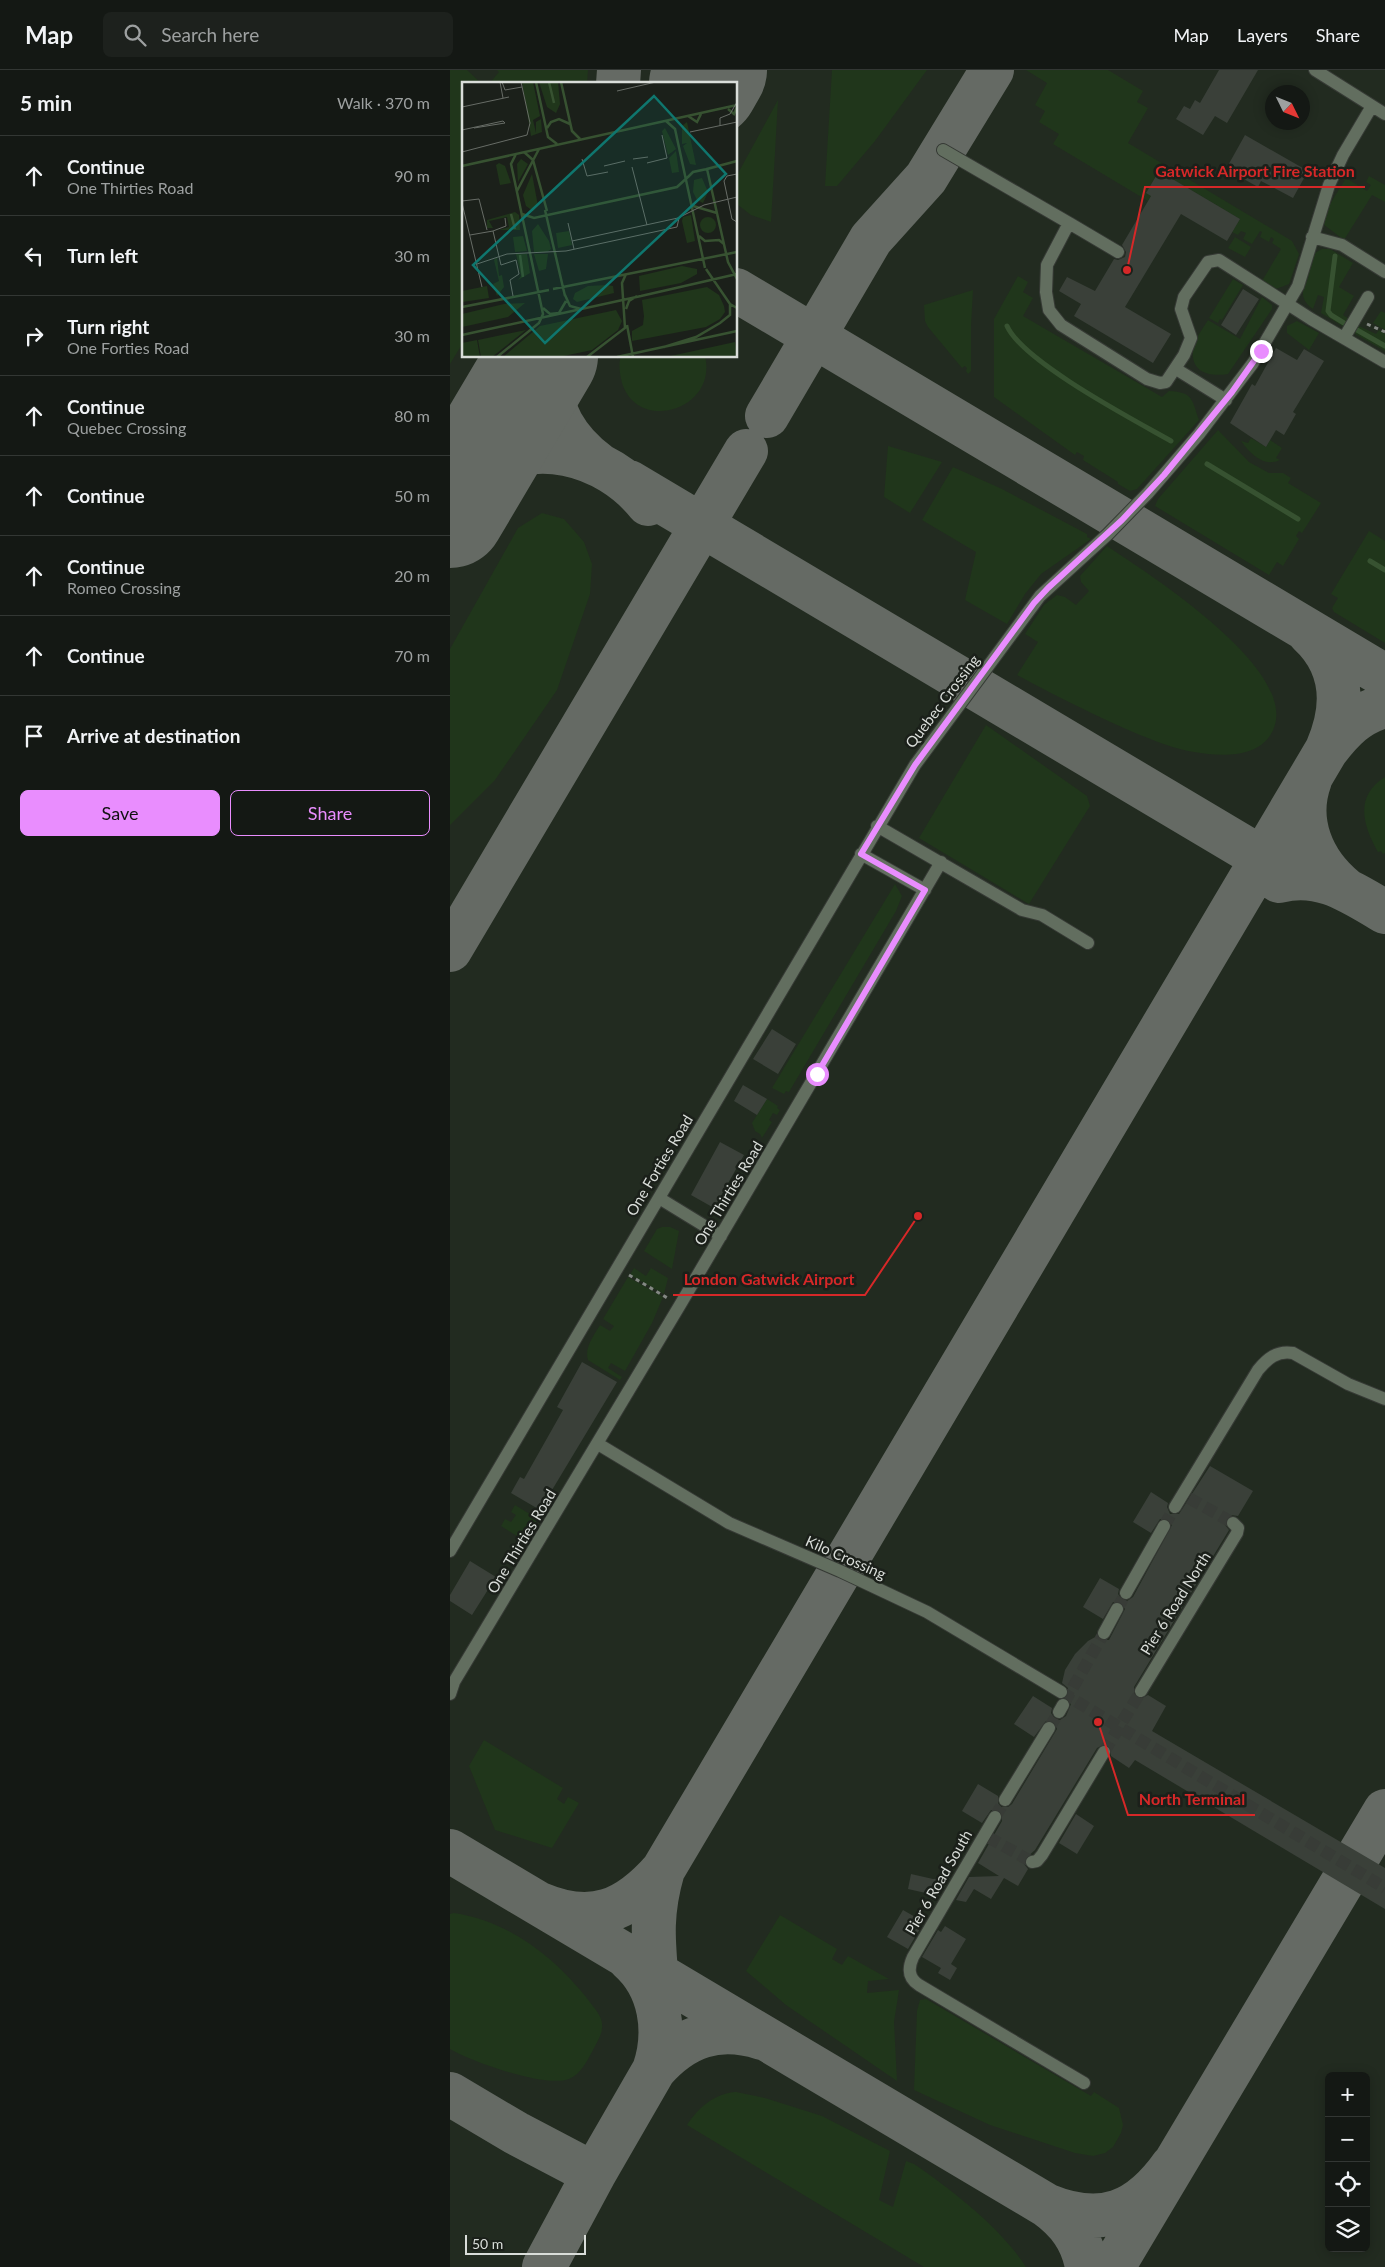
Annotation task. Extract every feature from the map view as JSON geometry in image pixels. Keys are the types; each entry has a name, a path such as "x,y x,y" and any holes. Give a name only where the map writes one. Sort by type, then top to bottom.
{"lane":[{"path":"1315,70 1385,114"},
{"name":"Quebec Crossing","path":"896,794 915,765 1016,628 1048,588 1108,534 1148,492 1226,400 1253,363 1298,286 1312,237 1333,176 1372,106"},
{"path":"943,150 1118,252"},
{"path":"1069,223 1049,258 1047,269 1046,298 1053,316 1074,333 1154,382 1166,382 1189,346 1191,338 1181,309 1184,297 1208,262 1218,260 1224,261 1289,304 1385,362"},
{"path":"1312,237 1342,245 1385,272"},
{"path":"1344,338 1368,297"},
{"path":"1176,369 1226,400"},
{"name":"One Forties Road","path":"450,1551 896,794"},
{"path":"877,826 1022,910 1042,915 1088,943"},
{"path":"861,854 925,890"},
{"name":"One Thirties Road","path":"450,1694 454,1682 598,1444 941,862"},
{"path":"659,1198 721,1236"},
{"path":"1176,1507 1258,1370 1276,1354 1293,1353 1348,1384 1385,1398"},
{"name":"Kilo Crossing","path":"598,1444 741,1529 840,1571 936,1617 1061,1692"},
{"path":"1126,1593 1164,1526"},
{"name":"Pier 6 Road North","path":"1141,1691 1236,1528"},
{"path":"1104,1633 1117,1609"},
{"path":"1005,1800 1049,1728"},
{"path":"1032,1862 1037,1862 1042,1856 1104,1752"},
{"name":"Pier 6 Road South","path":"995,1817 986,1836 910,1965 910,1975 915,1983 1084,2082"}],"path":[{"path":"617,1269 680,1305"}],"shaded area":[{"path":"450,70 1385,70 1385,2267 450,2267"}],"green space":[{"path":"450,70 467,70 480,82 462,82 462,344 450,364"},
{"path":"497,70 588,70 587,82 491,82 499,72"},
{"path":"832,70 927,70 875,141 837,186 825,186"},
{"path":"1026,70 1108,70 1143,91 1137,102 1148,108 1128,143 1292,241 1299,254 1289,284 1276,289 1262,281 1281,249 1272,243 1274,239 1271,237 1269,242 1260,237 1262,232 1260,231 1252,244 1243,239 1246,233 1241,231 1238,235 1232,232 1240,219 1159,171 1146,192 1151,196 1148,201 1053,144 1059,134 1039,122 1045,111 1035,105 1047,83"},
{"path":"778,100 771,222 751,215 738,205 738,173"},
{"path":"1369,176 1385,185 1385,202 1372,195 1344,240 1323,224 1327,209 1346,178 1367,191 1371,185 1366,182"},
{"path":"1235,237 1251,247 1245,257 1228,248"},
{"path":"1322,249 1330,249 1353,263 1339,287 1354,296 1343,315 1349,319 1344,327 1321,313 1324,297 1318,295 1313,309 1303,297 1303,291 1315,253"},
{"path":"1018,276 1028,282 1023,292 1033,298 1023,316 1162,397 1169,391 1183,393 1191,399 1199,420 1137,489 1130,491 1118,484 1118,482 1083,460 1084,456 1077,452 1075,455 994,397 994,319"},
{"path":"1233,279 1243,285 1222,320 1220,319 1218,323 1209,318"},
{"path":"973,290 971,371 968,374 967,368 965,366 962,368 928,327 925,321 924,305"},
{"path":"1262,297 1272,305 1272,309 1228,374 1208,374 1198,368 1193,357 1193,349 1197,338 1208,320 1240,339"},
{"path":"1381,311 1385,313 1385,330 1373,323"},
{"path":"1297,321 1319,333 1309,350 1287,333 1287,326"},
{"path":"1357,325 1376,334 1379,330 1385,334 1385,351 1352,332"},
{"path":"705,358 706,375 700,390 689,402 674,409 659,411 644,408 631,399 622,383 619,366 620,359"},
{"path":"1218,430 1249,462 1269,473 1283,473 1291,478 1288,483 1321,503 1302,533 1299,531 1296,536 1299,539 1283,566 1277,562 1269,575 1155,506 1158,499"},
{"path":"1251,438 1266,447 1270,440 1282,448 1276,458 1280,460 1268,462 1258,458 1241,441 1248,443"},
{"path":"888,446 942,462 910,513 884,497"},
{"path":"953,467 1002,489 1087,534 1087,537 1091,539 1041,574 1025,594 1007,624 965,600 976,552 922,520"},
{"path":"542,513 564,519 584,542 592,564 590,594 557,690 495,780 450,825 450,649 518,528"},
{"path":"1369,531 1385,541 1385,643 1334,612 1332,608 1338,598 1331,594"},
{"path":"1107,546 1187,602 1220,629 1248,657 1268,686 1276,713 1269,737 1262,744 1244,752 1224,755 1180,749 1140,735 1109,721 1017,675 1038,642 1025,634 1044,605 1057,595 1065,597 1076,605 1089,591 1081,582 1080,576"},
{"path":"986,725 1087,796 1090,806 1029,904 919,838"},
{"path":"1385,777 1385,853 1383,854 1381,851 1378,852 1368,832 1364,812 1365,802 1369,793"},
{"path":"895,884 902,896 896,911 789,1092 786,1091 784,1094 772,1088"},
{"path":"767,1099 778,1106 777,1108 780,1110 777,1115 773,1113 769,1120 772,1122 762,1138 755,1131 752,1123"},
{"path":"670,1227 679,1231 672,1269 644,1251 657,1229"},
{"path":"634,1268 646,1276 651,1268 668,1278 664,1294 630,1275"},
{"path":"628,1277 663,1297 652,1323 625,1371 611,1363 608,1368 622,1377 620,1380 588,1360 587,1351 600,1325 610,1331 614,1326 603,1319"},
{"path":"515,1505 538,1519 531,1530 528,1529 524,1535 527,1538 525,1541 501,1526 505,1519 511,1522 516,1515 511,1512"},
{"path":"484,1740 563,1788 557,1799 564,1804 568,1797 579,1803 552,1848 495,1830 469,1766"},
{"path":"450,1914 474,1917 493,1924 511,1932 528,1943 559,1968 596,2010 602,2023 600,2035 586,2063 573,2077 558,2081 527,2077 491,2067 450,2049"},
{"path":"780,1915 837,1949 832,1959 842,1965 848,1956 889,1979 868,1981 867,1993 899,1990 894,2022 897,2081 786,2005 746,1971"},
{"path":"926,1999 1091,2096 1094,2092 1119,2108 1123,2125 1113,2147 1105,2153 1093,2156 1075,2153 990,2125 914,2090 917,2011 920,2000"},
{"path":"736,2092 765,2098 822,2116 890,2151 879,2200 893,2207 906,2161 914,2164 944,2185 990,2224 1004,2238 1026,2267 924,2267 687,2125 702,2107 714,2098"}],"building":[{"path":"1219,70 1258,70 1227,123 1215,116 1203,135 1176,119 1184,106 1190,109 1195,100 1200,103"},
{"path":"1245,135 1308,171 1293,198 1261,181 1258,187 1226,169"},
{"path":"1159,171 1240,219 1227,241 1181,214 1125,307 1171,334 1153,363 1074,316 1081,304 1059,291 1067,277 1095,291 1114,259 1118,260 1125,257 1126,252 1122,245 1151,196 1146,193"},
{"path":"1243,289 1259,299 1236,335 1221,325"},
{"path":"1276,348 1297,360 1304,349 1324,361 1293,412 1296,414 1284,435 1276,430 1266,447 1230,423 1252,384 1255,386"},
{"path":"772,1029 796,1044 778,1074 753,1059"},
{"path":"743,1085 767,1099 757,1115 734,1101"},
{"path":"720,1142 744,1155 714,1208 691,1195"},
{"path":"582,1362 617,1382 540,1510 511,1493 520,1477 524,1479 563,1410 557,1407"},
{"path":"1210,1466 1253,1491 1238,1516 1231,1515 1227,1518 1225,1525 1229,1530 1134,1687 1134,1694 1140,1699 1148,1695 1166,1706 1152,1731 1385,1868 1385,1909 1135,1760 1129,1768 1111,1756 1111,1749 1105,1744 1097,1748 1035,1850 1025,1859 1024,1864 1028,1869 1018,1886 1004,1878 991,1899 974,1889 966,1902 956,1900 969,1877 999,1876 978,1863 1002,1821 1002,1813 999,1810 991,1810 982,1823 962,1811 978,1784 998,1796 998,1803 1001,1807 1008,1807 1012,1804 1057,1729 1054,1721 1046,1721 1034,1737 1014,1724 1033,1696 1052,1708 1051,1713 1055,1719 1060,1720 1066,1716 1071,1704 1066,1698 1068,1688 1062,1683 1065,1670 1075,1654 1088,1641 1097,1636 1101,1640 1109,1640 1125,1609 1121,1602 1113,1602 1103,1619 1083,1607 1100,1578 1119,1589 1118,1594 1122,1600 1127,1601 1133,1597 1172,1525 1168,1519 1160,1519 1151,1533 1133,1522 1151,1492 1168,1503 1167,1507 1170,1514 1179,1514"},
{"path":"470,1561 496,1577 472,1615 450,1601 450,1595"},
{"path":"1076,1814 1094,1826 1077,1854 1059,1843"},
{"path":"911,1874 933,1879 950,1878 939,1896 908,1889"},
{"path":"903,1910 924,1922 908,1949 887,1937"},
{"path":"945,1926 966,1939 951,1964 957,1968 950,1980 938,1973 941,1968 922,1957 938,1930 941,1932"}],"waterway":[{"path":"1335,256 1328,311 1344,323"},
{"path":"1007,326 1017,340 1056,373 1107,405 1171,441"},
{"path":"1357,330 1385,346"},
{"path":"1207,464 1298,519"},
{"path":"1370,561 1385,570"}],"taxiway":[{"path":"618,82 619,70"},
{"path":"767,416 871,239 926,178 992,70"},
{"path":"738,291 1385,676"},
{"path":"550,358 550,388 553,403 559,417 575,442 598,464"},
{"path":"450,950 746,451"},
{"path":"451,510 472,481 497,463 519,455 543,452 566,454 590,461 611,472 631,486 648,504"},
{"path":"629,482 1277,867 1309,878"},
{"path":"1309,633 1321,645 1329,659 1335,673 1338,688 1337,718 1327,749"},
{"path":"540,1904 559,1911 576,1914 592,1914 607,1911 622,1905 636,1896 663,1870 1326,751 1352,723 1367,713 1385,706"},
{"path":"1310,780 1304,811 1310,840 1315,853 1324,866 1345,889"},
{"path":"1279,881 1294,878 1322,881 1360,897 1385,912"},
{"path":"1113,2267 1385,1811"},
{"path":"450,1851 1046,2205 1066,2212 1085,2215 1102,2215 1118,2212 1133,2205 1147,2195 1173,2165"},
{"path":"658,1995 654,1947 654,1918 663,1870"},
{"path":"594,2174 654,2070 658,2055 660,2026 654,1996 640,1970 629,1959"},
{"path":"654,2070 677,2049 703,2036 731,2032 762,2038"},
{"path":"450,2094 516,2133 594,2174 544,2267"},
{"path":"1046,2205 1067,2224 1078,2239 1087,2267"}],"runway":[{"path":"705,82 712,70"},
{"path":"450,513 542,358"}],"tunnel":[{"path":"1189,1498 1233,1523"},
{"path":"1164,1526 1175,1507"},
{"path":"1117,1609 1126,1593"},
{"path":"1064,1703 1104,1633"},
{"path":"1104,1752 1141,1691"},
{"path":"1061,1692 1385,1888"},
{"path":"1049,1728 1059,1712"},
{"path":"995,1817 1005,1800"},
{"path":"988,1837 1032,1862"}],"place":[{"name":"Gatwick Airport Fire Station","path":"1127,270"},
{"name":"London Gatwick Airport","path":"918,1216"},
{"name":"North Terminal","path":"1098,1722"}],"route":[{"path":"817,1074 925,890 861,854 908,774 1034,603 1122,520 1164,475 1232,392 1261,351"}]}
